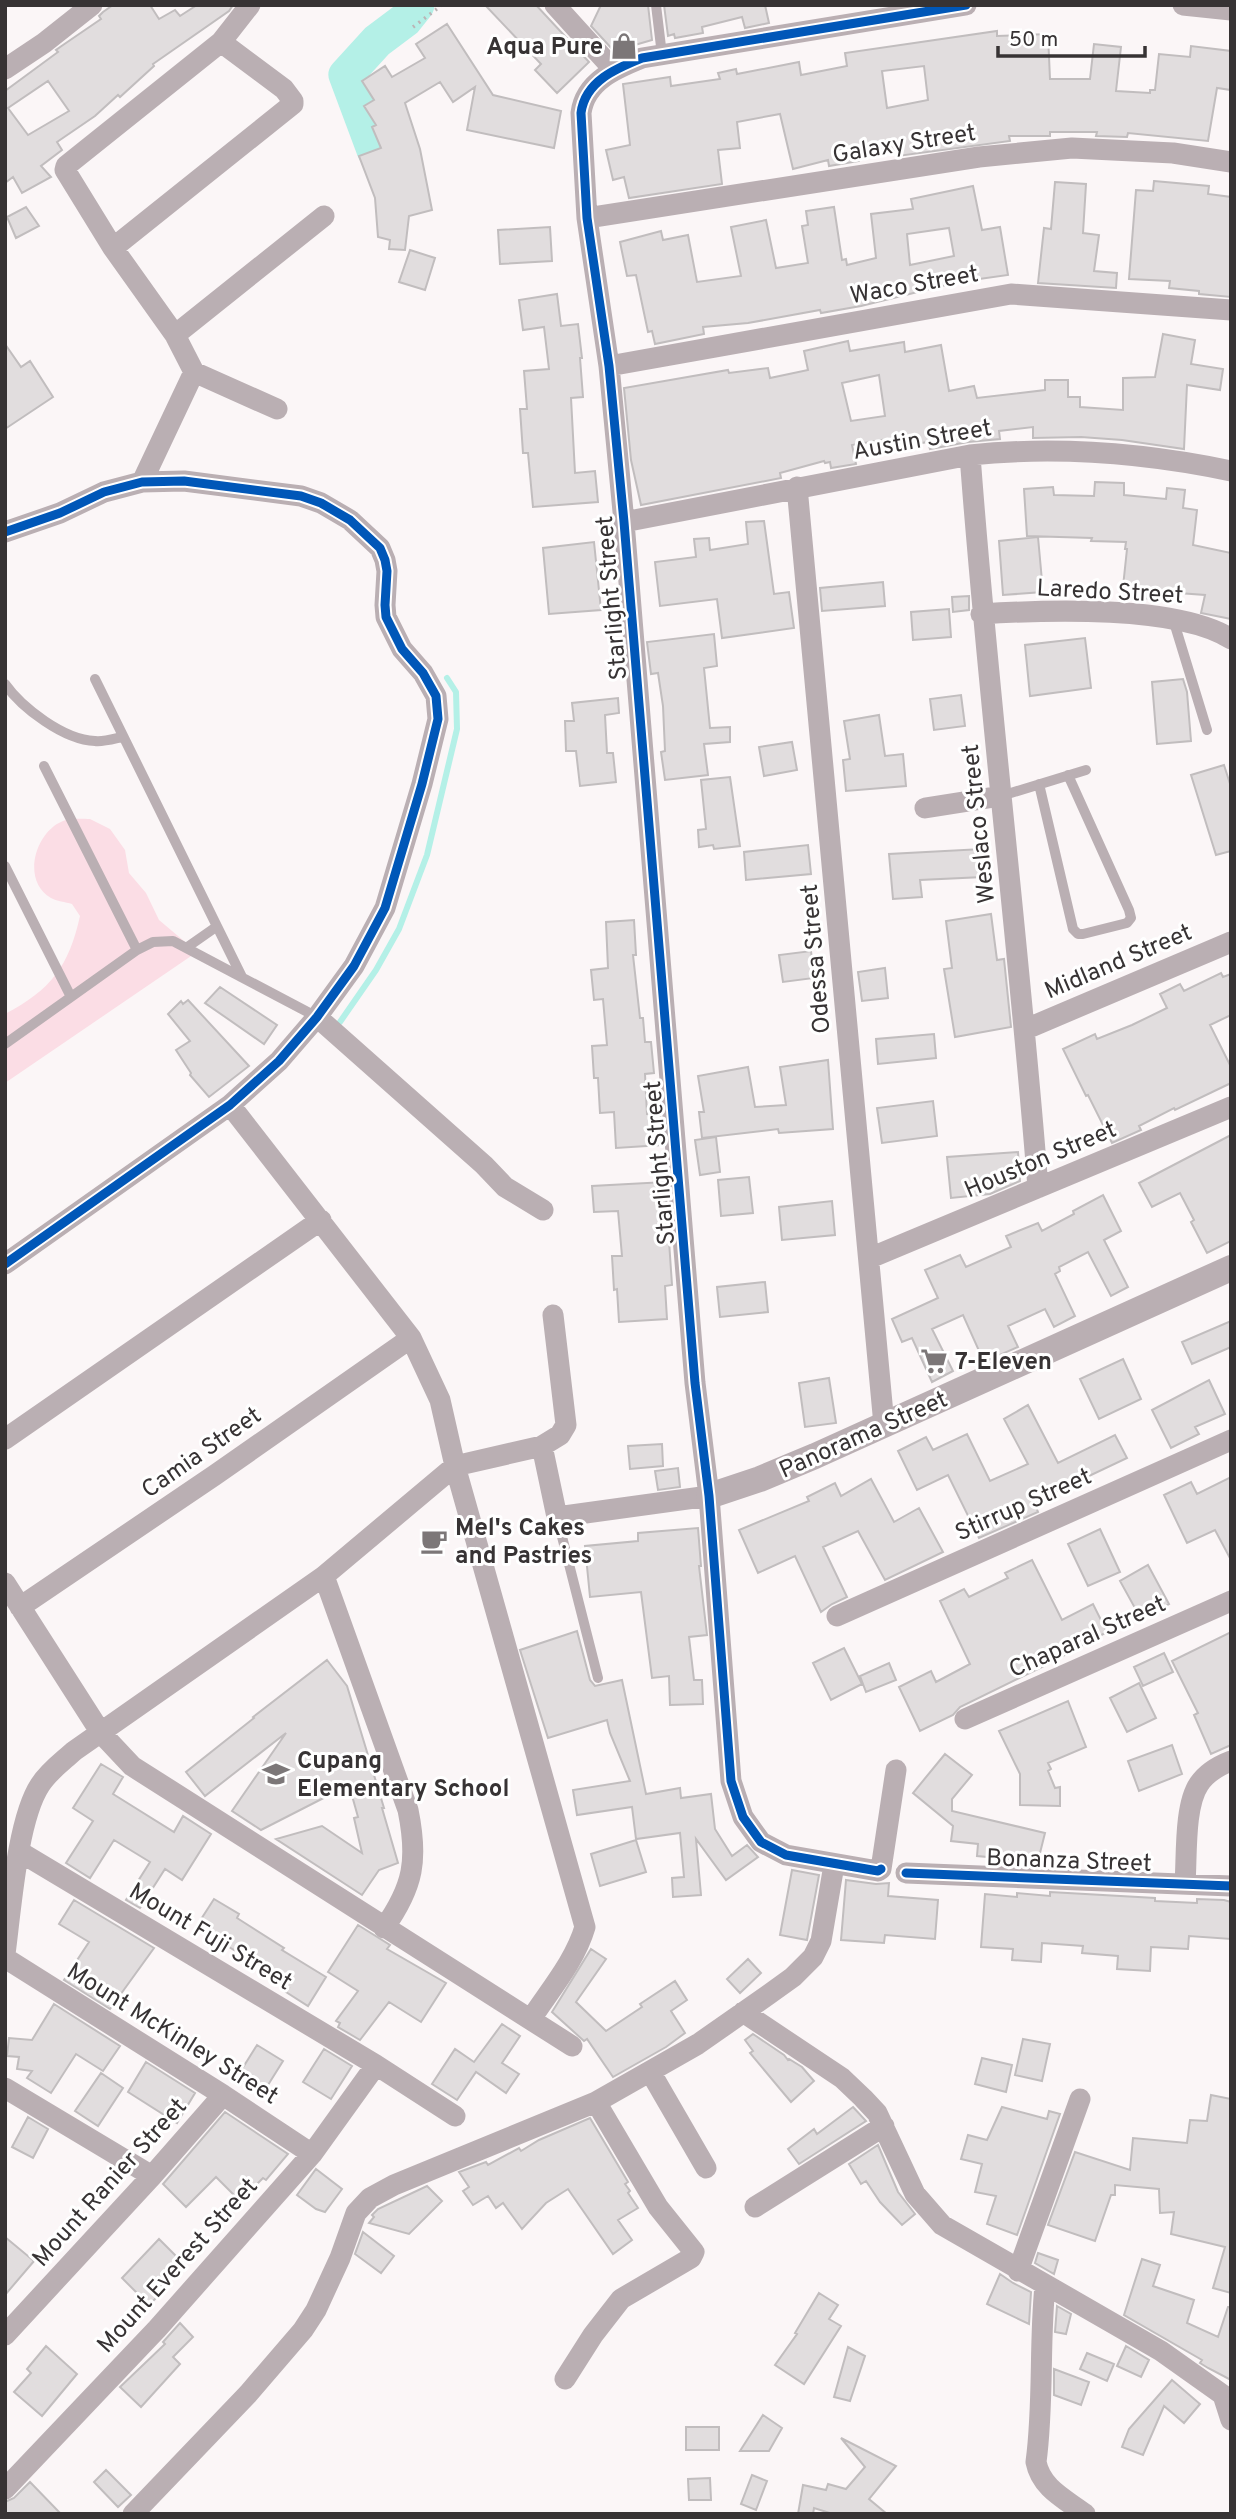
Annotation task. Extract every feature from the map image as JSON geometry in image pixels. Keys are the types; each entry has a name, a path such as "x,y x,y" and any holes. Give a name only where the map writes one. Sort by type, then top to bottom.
{"street":[{"path":"5,69 44,43 92,5"},
{"path":"250,5 221,42 66,166 67,173 113,248 175,335 194,372 277,410"},
{"path":"555,5 614,70"},
{"name":"Starlight Street","path":"896,1770 880,1870 834,1865 786,1855 771,1849 752,1832 736,1800 731,1781 709,1496 695,1382 624,522 609,366 587,218 582,104 601,79 642,58 967,5"},
{"path":"1183,5 1231,10"},
{"path":"113,248 293,104 284,89 221,42"},
{"name":"Galaxy Street","path":"587,218 979,157 1072,148 1173,153 1231,162"},
{"path":"175,335 324,216"},
{"name":"Waco Street","path":"609,366 1011,294 1231,310"},
{"path":"142,482 194,372"},
{"name":"Austin Street","path":"624,522 970,455 1016,450 1180,460 1231,471"},
{"name":"Weslaco Street","path":"970,455 981,614 1026,1029 1038,1188"},
{"path":"5,532 60,513 104,492 142,482 184,481 302,496 321,503 350,520 380,548 386,560 384,605 391,629 436,696 438,719 385,908 354,966 317,1017 279,1061 230,1105 5,1264"},
{"name":"Odessa Street","path":"797,487 884,1425"},
{"name":"Laredo Street","path":"981,614 1049,611 1114,613 1173,619 1207,626 1231,639"},
{"path":"925,807 1001,796"},
{"name":"Midland Street","path":"1026,1029 1231,942"},
{"path":"317,1017 484,1165 505,1187 543,1210"},
{"path":"230,1105 411,1338 440,1400 455,1466 585,1927 568,1964 531,2019"},
{"name":"Houston Street","path":"870,1258 1231,1107"},
{"path":"5,1439 321,1220"},
{"name":"Panorama Street","path":"556,1517 709,1496 760,1479 1231,1268"},
{"path":"5,1956 19,1852 30,1804 50,1772 324,1576 455,1466 541,1447 560,1435 566,1425 553,1315"},
{"name":"Camia Street","path":"20,1607 411,1338"},
{"name":"Stirrup Street","path":"836,1616 1231,1440"},
{"path":"541,1447 556,1517"},
{"path":"324,1576 389,1754 408,1810 413,1835 415,1849 408,1885 400,1907 384,1928"},
{"path":"5,1584 101,1733 132,1766 572,2046"},
{"name":"Chaparal Street","path":"965,1719 1231,1601"},
{"path":"1185,1884 1190,1816 1198,1786 1208,1774 1231,1761"},
{"name":"Mount Fuji Street","path":"19,1852 376,2065 455,2116"},
{"path":"133,2514 248,2395 303,2330 316,2310 340,2258 356,2213 370,2198 394,2185 596,2102 651,2073 793,1977 813,1957 821,1941 834,1865"},
{"name":"Bonanza Street","path":"906,1873 1231,1886"},
{"name":"Mount McKinley Street","path":"5,1956 312,2154"},
{"path":"743,2012 842,2078 877,2113 915,2194 926,2210 942,2225 1018,2271 1227,2388 1231,2420"},
{"name":"Mount Everest Street","path":"5,2489 157,2329 312,2154 376,2065"},
{"path":"651,2073 706,2168"},
{"path":"5,2088 152,2176"},
{"name":"Mount Ranier Street","path":"5,2335 223,2095"},
{"path":"1018,2271 1080,2099"},
{"path":"565,2379 593,2335 621,2299 691,2258 694,2252 658,2207 596,2102"},
{"path":"755,2207 884,2126"},
{"path":"1045,2286 1042,2317 1042,2392 1036,2462 1044,2483 1085,2514"}],"lane":[{"path":"656,5 662,55"},
{"path":"1173,619 1207,730"},
{"path":"95,680 242,977"},
{"path":"5,684 15,698 58,730 94,742 122,737"},
{"path":"44,766 138,950"},
{"path":"1001,796 1086,770"},
{"path":"1039,784 1073,929 1078,934 1083,934 1127,923 1131,918 1129,910 1068,775"},
{"path":"5,866 71,998"},
{"path":"186,948 216,927"},
{"path":"6,1042 153,942 173,941 317,1017"},
{"path":"556,1517 598,1678"}],"path":[{"path":"413,27 442,5"}],"shaded area":[{"path":"90,819 110,829 125,850 129,873 146,893 159,920 197,952 5,1083 5,1014 35,996 56,975 70,949 80,916 72,904 53,899 42,890 36,880 35,857 45,835 53,827 66,820"}],"building":[{"path":"113,5 150,5 159,19 175,10 180,16 197,5 233,5 229,11 153,64 154,66 120,97 118,95 95,116 57,142 62,150 41,166 51,177 22,193 13,177 5,183 5,91 58,52 56,50 101,19 99,16","holes":["48,81 69,111 28,135 8,108"]},
{"path":"485,5 536,5 589,62 557,93 535,70 541,64"},
{"path":"601,5 648,5 652,40 614,51 591,26"},
{"path":"664,5 765,5 769,23 745,28 742,17 702,27 703,33 675,38 674,34 668,36"},
{"path":"447,24 493,95 561,111 554,148 467,130 475,87 453,102 440,82 405,103 420,149 432,210 409,216 405,250 389,249 390,240 378,237 375,198 359,156 381,148 372,127 376,125 364,106 374,100 362,81 385,66 392,77 425,58 416,44"},
{"path":"997,31 997,36 1048,34 1050,79 1090,79 1094,44 1121,47 1116,91 1150,93 1150,90 1155,90 1159,54 1190,57 1191,46 1231,51 1231,90 1217,88 1208,141 1128,133 1127,137 1096,136 1097,132 1050,132 1050,136 1009,136 1010,141 898,156 897,150 859,157 859,161 829,166 828,160 793,169 780,114 737,122 740,148 718,150 722,184 629,198 624,177 613,180 606,150 630,145 623,84 670,77 671,86 720,79 718,73 736,69 737,74 799,62 801,75 847,66 845,53","holes":["924,66 928,100 887,108 882,71"]},
{"path":"1154,181 1209,186 1208,194 1231,197 1231,297 1169,288 1170,281 1129,279 1136,190 1153,191"},
{"path":"1055,182 1086,184 1083,233 1099,235 1094,271 1117,273 1116,288 1038,283 1044,228 1051,229"},
{"path":"973,186 982,230 1000,227 1008,275 958,282 821,313 820,310 748,323 703,327 704,334 655,344 652,331 648,332 636,275 627,276 620,242 661,231 663,240 688,235 697,282 741,276 731,227 766,220 776,268 808,263 802,226 808,225 806,211 834,207 842,260 846,259 847,265 876,258 871,214 913,209 911,199","holes":["949,228 954,256 910,265 907,234"]},
{"path":"26,207 39,226 16,238 7,217"},
{"path":"550,227 552,261 500,264 498,230"},
{"path":"410,250 435,258 425,290 399,282"},
{"path":"557,294 561,326 578,324 582,358 583,397 571,398 575,473 595,471 598,502 533,507 528,453 523,453 520,409 527,409 524,371 549,369 544,327 523,330 519,300"},
{"path":"1163,334 1195,340 1191,364 1223,369 1220,390 1187,385 1184,449 1081,437 1033,438 1033,427 999,431 1000,439 930,449 928,442 890,448 888,439 852,445 856,464 831,468 830,462 824,461 780,473 781,478 641,505 631,460 624,388 728,370 729,373 768,368 770,378 808,370 804,351 848,341 850,351 904,342 905,352 941,345 949,391 974,386 977,398 1045,390 1045,380 1068,380 1068,397 1080,397 1080,407 1123,410 1123,378 1155,377","holes":["879,375 885,416 851,421 842,383"]},
{"path":"5,344 21,367 30,361 53,397 5,429"},
{"path":"1095,482 1124,483 1124,495 1166,499 1167,488 1185,490 1183,508 1197,510 1193,545 1231,553 1231,619 1201,613 1205,595 1151,591 1150,599 1122,596 1126,542 1027,536 1024,489 1053,487 1054,495 1094,496"},
{"path":"764,521 774,594 789,592 794,628 722,638 717,599 660,606 655,562 696,557 694,539 709,538 710,550 748,544 746,522"},
{"path":"1038,537 1043,592 1003,595 999,541"},
{"path":"594,542 601,610 549,614 543,548"},
{"path":"883,582 885,606 822,611 820,588"},
{"path":"969,596 969,610 953,612 952,597"},
{"path":"949,609 951,637 913,640 911,612"},
{"path":"714,634 717,666 704,668 710,728 730,727 730,742 704,744 708,775 665,780 661,752 665,751 663,706 658,673 651,674 647,642"},
{"path":"1085,638 1091,688 1030,696 1025,645"},
{"path":"1183,679 1187,692 1191,741 1157,744 1152,682"},
{"path":"961,695 965,726 934,730 930,699"},
{"path":"618,698 619,713 605,715 607,753 613,753 616,782 580,786 576,751 566,751 565,721 574,721 572,703"},
{"path":"879,715 885,756 903,754 906,786 846,791 843,760 850,759 844,721"},
{"path":"792,742 797,770 764,776 759,747"},
{"path":"1224,765 1231,787 1231,851 1216,855 1191,775"},
{"path":"730,777 740,846 714,849 713,845 699,847 698,830 706,829 701,780"},
{"path":"808,845 811,874 746,880 744,852"},
{"path":"982,849 983,877 920,880 922,897 893,899 889,854"},
{"path":"991,914 997,960 1004,959 1011,1027 955,1037 944,969 952,968 946,921"},
{"path":"634,920 636,955 633,955 640,1018 643,1018 645,1042 651,1042 654,1073 645,1074 647,1114 660,1113 662,1145 616,1148 614,1112 600,1113 598,1078 594,1078 592,1046 607,1045 603,999 594,1000 591,970 608,968 606,922"},
{"path":"811,951 814,978 783,982 779,955"},
{"path":"885,968 888,998 862,1001 858,972"},
{"path":"1221,973 1223,977 1231,974 1231,1015 1210,1025 1231,1067 1231,1083 1175,1110 1174,1108 1139,1126 1141,1130 1112,1143 1063,1049 1095,1034 1097,1039 1132,1025 1167,1008 1160,994 1180,984 1184,991"},
{"path":"220,987 277,1025 264,1044 205,1003"},
{"path":"188,1000 249,1066 209,1097 190,1075 176,1050 190,1041 168,1014 181,1001 183,1004"},
{"path":"934,1034 936,1058 878,1064 876,1039"},
{"path":"828,1060 833,1129 779,1133 778,1129 702,1138 699,1112 704,1112 698,1076 748,1067 755,1107 786,1105 780,1067"},
{"path":"933,1101 937,1136 882,1143 877,1108"},
{"path":"1231,1135 1231,1241 1207,1253 1180,1193 1152,1207 1139,1183"},
{"path":"716,1137 720,1172 700,1175 695,1140"},
{"path":"1018,1152 1020,1181 990,1194 951,1198 947,1157"},
{"path":"749,1177 753,1213 721,1216 718,1180"},
{"path":"665,1182 672,1285 665,1286 667,1319 619,1322 612,1256 622,1256 618,1211 594,1212 592,1186"},
{"path":"1103,1195 1121,1231 1104,1240 1128,1287 1111,1296 1088,1252 1059,1267 1060,1271 1055,1274 1075,1316 1054,1327 1045,1309 1008,1326 1018,1347 984,1362 963,1315 932,1329 953,1371 932,1382 912,1338 902,1342 892,1319 938,1298 925,1270 960,1255 966,1267 1011,1247 1006,1236 1038,1223 1042,1231"},
{"path":"832,1201 835,1235 782,1240 779,1207"},
{"path":"765,1282 768,1312 720,1317 717,1287"},
{"path":"1231,1321 1231,1347 1192,1364 1182,1342"},
{"path":"1123,1359 1141,1399 1099,1419 1080,1379"},
{"path":"829,1378 836,1423 805,1427 799,1383"},
{"path":"1209,1380 1225,1414 1195,1427 1199,1434 1171,1448 1152,1410"},
{"path":"1028,1405 1058,1463 1115,1435 1127,1458 1034,1502 1038,1512 979,1538 948,1475 917,1490 898,1451 926,1437 933,1450 967,1434 990,1481 1028,1464 1004,1419"},
{"path":"662,1444 663,1466 630,1469 628,1446"},
{"path":"678,1468 680,1487 658,1490 655,1471"},
{"path":"1231,1477 1231,1560 1215,1530 1187,1543 1164,1495 1191,1482 1197,1494"},
{"path":"871,1479 894,1522 919,1508 943,1552 885,1580 858,1531 823,1547 847,1597 821,1612 795,1556 758,1573 739,1530 809,1501 807,1497 835,1483 841,1496"},
{"path":"698,1528 699,1566 707,1635 689,1637 694,1680 702,1680 703,1704 670,1705 669,1676 652,1678 641,1592 590,1597 585,1546 638,1541 638,1533"},
{"path":"1100,1529 1120,1572 1088,1586 1068,1544"},
{"path":"1032,1560 1062,1620 1093,1604 1107,1632 960,1707 953,1715 920,1731 899,1687 931,1671 936,1682 970,1664 940,1601 964,1589 969,1597 1008,1578 1005,1573"},
{"path":"1148,1565 1169,1604 1141,1619 1120,1581"},
{"path":"577,1631 590,1680 595,1686 622,1680 646,1794 680,1788 681,1798 711,1794 715,1829 732,1856 747,1845 758,1857 726,1880 696,1839 701,1895 673,1897 672,1878 684,1877 680,1833 636,1839 632,1807 577,1815 573,1790 630,1781 607,1720 548,1738 520,1650"},
{"path":"1231,1632 1231,1745 1211,1754 1194,1715 1198,1713 1172,1661"},
{"path":"844,1648 862,1684 831,1700 813,1663"},
{"path":"1164,1653 1173,1672 1143,1686 1134,1667"},
{"name":"Cupang Elementary School","path":"327,1660 347,1686 398,1863 379,1870 362,1895 276,1839 322,1826 362,1853 354,1818 358,1817 349,1785 261,1830 232,1811 286,1733 205,1796 186,1772"},
{"path":"889,1663 896,1680 866,1692 860,1676"},
{"path":"1139,1683 1156,1718 1127,1732 1110,1698"},
{"path":"1068,1701 1086,1747 1048,1763 1051,1769 1048,1771 1055,1788 1060,1787 1060,1806 1020,1805 1020,1774 999,1731"},
{"path":"1172,1745 1182,1774 1139,1791 1128,1761"},
{"path":"945,1754 972,1775 952,1799 952,1811 1045,1833 1037,1865 1021,1863 1021,1860 977,1856 978,1844 951,1841 953,1826 913,1793"},
{"path":"101,1764 123,1777 113,1794 174,1832 183,1816 211,1834 182,1880 165,1869 140,1908 126,1900 150,1862 114,1840 90,1878 66,1863 93,1821 73,1808"},
{"path":"636,1840 646,1872 600,1886 591,1854"},
{"path":"792,1870 819,1875 807,1940 780,1935"},
{"path":"846,1880 889,1883 888,1896 938,1900 935,1939 885,1935 884,1943 841,1940"},
{"path":"1050,1892 1197,1903 1197,1899 1224,1900 1231,1902 1231,1939 1189,1936 1188,1949 1151,1947 1150,1971 1117,1969 1118,1956 1082,1953 1083,1946 1042,1943 1041,1962 1012,1960 1013,1949 981,1947 985,1894 1050,1896"},
{"path":"214,1899 239,1914 237,1918 284,1948 282,1950 326,1977 308,2006 286,1992 289,1988 270,1976 272,1973 196,1927"},
{"path":"74,1900 154,1948 110,2009 64,1980 89,1942 59,1924"},
{"path":"358,1925 390,1945 387,1949 446,1983 421,2022 389,2002 360,2040 338,2027 340,2023 336,2021 358,1991 328,1972"},
{"path":"591,1949 606,1959 576,2002 606,2031 675,1981 687,2000 671,2011 685,2033 613,2077 587,2039 584,2041 552,2012"},
{"path":"748,1959 761,1973 740,1993 727,1979"},
{"path":"54,2004 120,2046 103,2071 76,2054 51,2093 27,2078 32,2071 17,2069 19,2057 7,2056 9,2038 32,2040"},
{"path":"502,2024 520,2036 502,2063 519,2074 506,2093 476,2072 457,2100 432,2084 455,2049 474,2062"},
{"path":"753,2034 802,2067 814,2081 791,2102 750,2053 753,2051 745,2040"},
{"path":"1023,2039 1050,2044 1042,2081 1015,2075"},
{"path":"257,2045 283,2061 263,2093 237,2077"},
{"path":"324,2049 352,2066 331,2099 303,2082"},
{"path":"982,2058 1012,2065 1006,2092 975,2084"},
{"path":"146,2062 195,2093 177,2123 128,2092"},
{"path":"101,2073 123,2088 98,2126 75,2111"},
{"path":"1211,2095 1231,2099 1231,2293 1213,2288 1225,2247 1171,2234 1174,2212 1160,2213 1159,2189 1115,2185 1115,2195 1111,2195 1095,2241 1048,2225 1075,2152 1130,2170 1133,2138 1187,2143 1190,2120 1207,2121"},
{"path":"853,2107 866,2121 799,2164 788,2149 814,2129 817,2134"},
{"path":"1002,2107 1047,2119 1049,2111 1060,2114 1017,2235 987,2224 996,2196 975,2192 982,2164 961,2159 968,2135 987,2140"},
{"path":"225,2112 288,2154 266,2180 263,2178 240,2201 216,2177 186,2207 163,2184"},
{"path":"28,2117 48,2129 33,2158 12,2147"},
{"path":"590,2118 628,2182 625,2184 630,2191 628,2193 638,2208 618,2220 632,2240 613,2254 568,2189 546,2203 522,2229 503,2203 496,2208 488,2196 473,2205 463,2191 469,2187 459,2172 486,2162 488,2165 519,2148 521,2151 539,2140"},
{"path":"878,2145 898,2192 915,2214 902,2225 880,2202 866,2181 861,2184 849,2164"},
{"path":"316,2169 342,2189 325,2212 316,2209 297,2195"},
{"path":"427,2186 442,2201 409,2234 369,2223 378,2209"},
{"path":"363,2232 394,2256 381,2273 355,2254"},
{"path":"5,2237 34,2261 5,2295"},
{"path":"159,2239 183,2263 158,2288 162,2292 149,2305 122,2278"},
{"path":"1038,2253 1058,2260 1054,2274 1035,2263"},
{"path":"1142,2259 1160,2265 1153,2286 1194,2300 1187,2323 1218,2337 1228,2307 1231,2307 1231,2380 1124,2315"},
{"path":"1000,2274 1031,2292 1029,2324 987,2304"},
{"path":"819,2293 838,2305 829,2319 841,2326 804,2384 775,2365 797,2334 795,2333"},
{"path":"1057,2306 1071,2314 1066,2334 1055,2332"},
{"path":"180,2323 193,2337 173,2357 180,2364 141,2407 120,2387 165,2344 163,2342"},
{"path":"46,2346 77,2374 42,2416 14,2392 31,2373 27,2369"},
{"path":"1126,2346 1149,2360 1141,2377 1117,2366"},
{"path":"848,2347 865,2356 850,2401 834,2397"},
{"path":"1087,2353 1114,2364 1107,2381 1080,2369"},
{"path":"1054,2369 1089,2382 1081,2405 1054,2395"},
{"path":"1172,2380 1200,2404 1184,2423 1164,2406 1143,2455 1122,2447 1129,2429"},
{"path":"763,2415 782,2428 769,2451 740,2451"},
{"path":"686,2427 719,2427 719,2450 686,2450"},
{"path":"841,2438 896,2466 869,2499 887,2514 833,2514 814,2508 813,2514 798,2514 803,2485 826,2490 828,2484 846,2489 865,2467"},
{"path":"106,2470 131,2495 118,2507 94,2482"},
{"path":"752,2475 767,2481 756,2510 741,2504"},
{"path":"710,2478 711,2500 689,2500 688,2479"},
{"path":"30,2482 61,2514 5,2514 5,2502 14,2498"}],"waterway":[{"path":"374,150 346,75 377,41 405,20 417,5"},
{"path":"340,1022 376,970 399,929 427,855 457,729 456,692 447,678"}],"cycle path":[{"path":"881,1869 878,1871 786,1855 761,1842 743,1817 731,1781 709,1496 695,1383 624,522 609,366 587,218 581,113 595,84 622,66 642,58 966,5"},
{"path":"5,532 60,513 104,492 142,482 184,481 301,496 321,503 350,520 380,548 387,571 386,617 402,649 423,673 436,696 438,719 422,784 385,908 354,966 317,1017 279,1061 230,1105 5,1264"},
{"path":"906,1873 1231,1886"}],"place":[{"name":"Aqua Pure","path":"624,46"},
{"name":"7-Eleven","path":"934,1361"},
{"name":"Mel's Cakes and Pastries","path":"434,1541"},
{"name":"Cupang Elementary School","path":"276,1774"}]}
